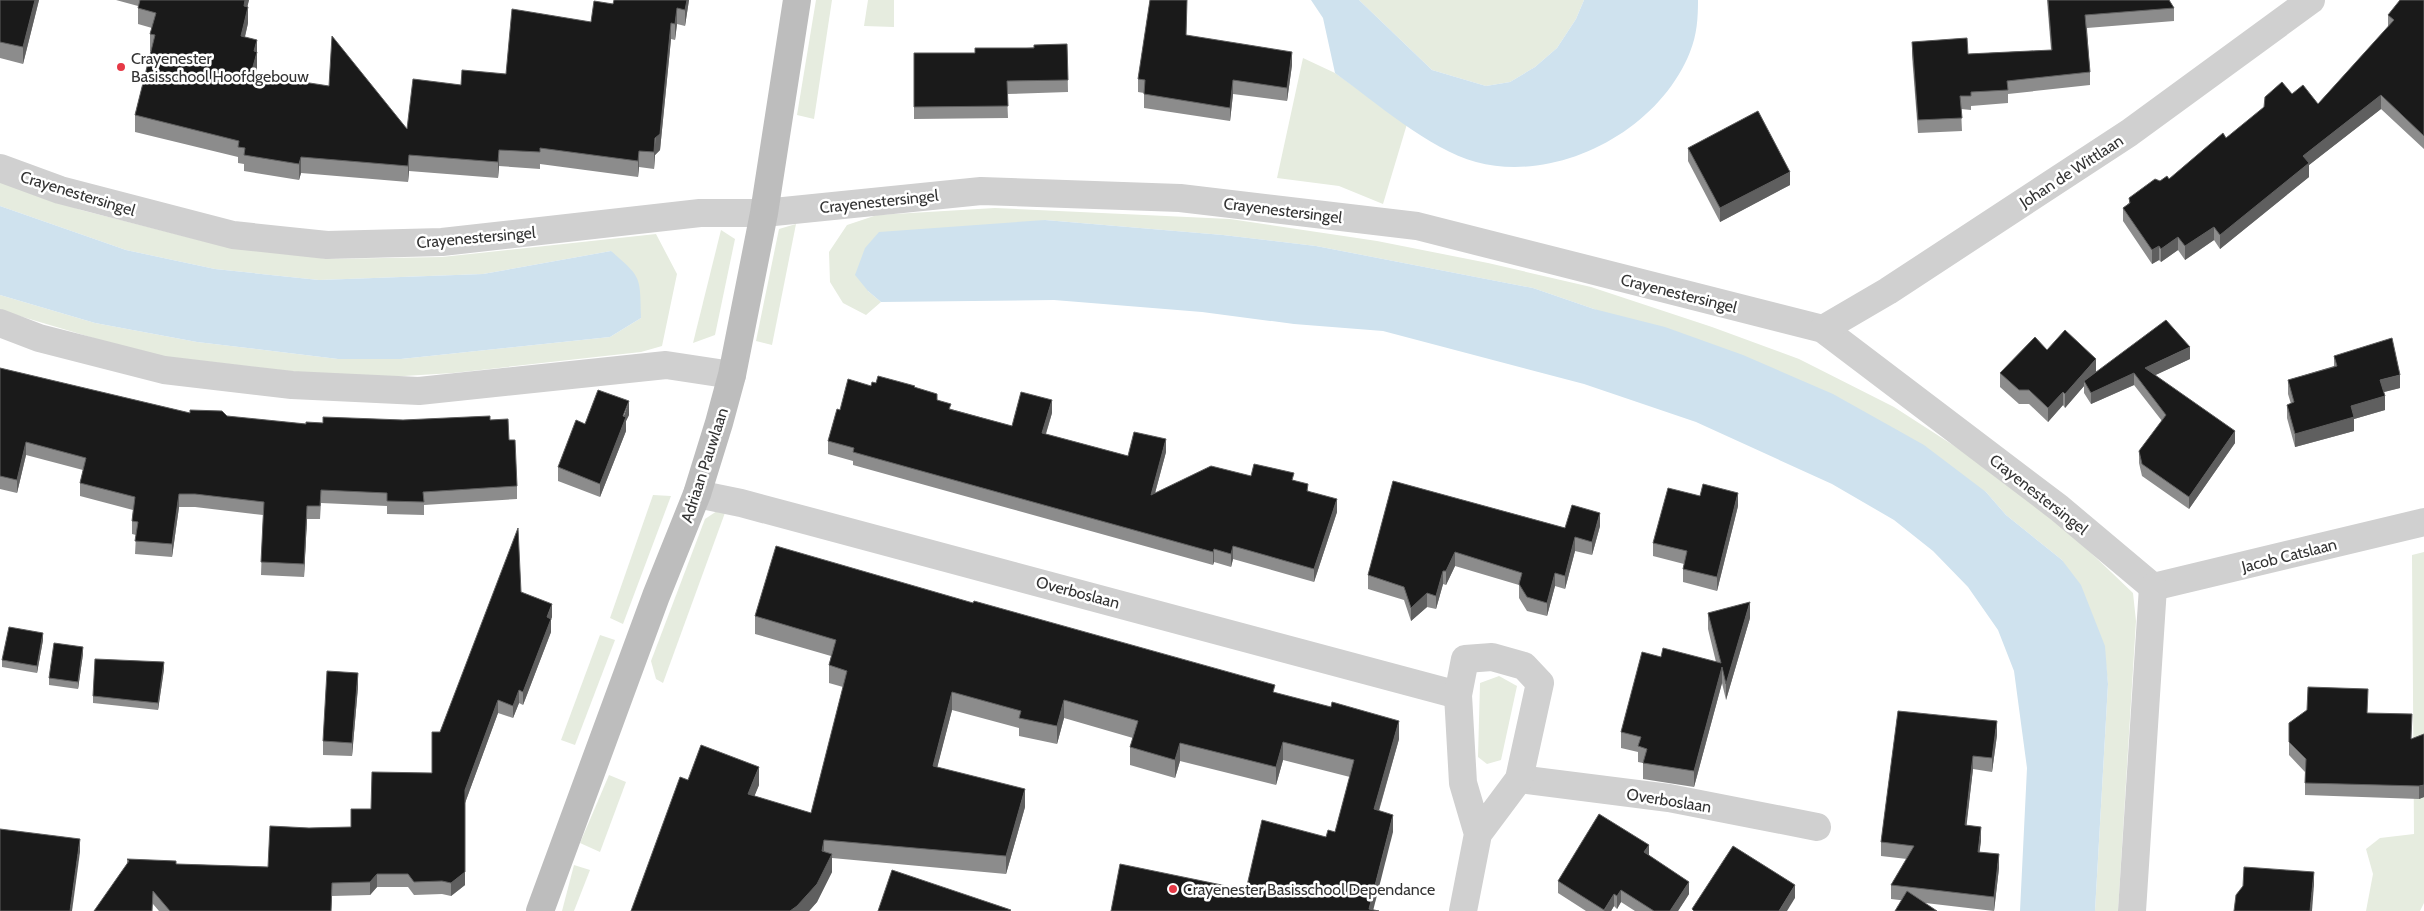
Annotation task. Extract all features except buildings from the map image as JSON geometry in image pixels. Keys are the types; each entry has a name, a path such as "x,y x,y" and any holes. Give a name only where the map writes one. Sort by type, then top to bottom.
{"street":[{"name":"Adriaan Pauwlaan","path":"540,911 656,596 696,494 732,375 764,213 797,0"},
{"name":"Johan de Wittlaan","path":"1824,330 1888,291 2129,133 2311,0"},
{"name":"Crayenestersingel","path":"0,168 60,190 233,235 326,245 442,242 714,213 764,213 981,191 1180,198 1417,226 1824,330 2059,508 2153,588"},
{"path":"0,323 39,338 164,370 292,385 419,391 666,365 732,375"},
{"name":"Overboslaan","path":"696,494 742,503 1458,695"},
{"name":"Jacob Catslaan","path":"2153,588 2424,522"},
{"path":"2132,911 2153,588"},
{"path":"1463,911 1478,834 1519,778 1540,683 1524,666 1492,657 1465,659 1458,695 1462,783 1478,834"},
{"name":"Overboslaan","path":"1519,778 1669,798 1817,827"}],"shaded area":[{"path":"816,0 832,0 814,119 797,115"},
{"path":"868,0 894,0 894,27 864,26"},
{"path":"1359,0 1584,0 1576,19 1557,48 1535,67 1510,82 1486,86 1432,70"},
{"path":"1303,58 1335,73 1407,124 1383,204 1339,186 1277,178"},
{"path":"0,182 81,210 203,241 328,259 442,257 656,234 677,274 662,346 641,352 453,373 355,379 151,355 0,309 0,295 95,323 197,342 338,359 401,359 610,337 641,318 611,251 483,274 319,280 215,269 126,250 0,206"},
{"path":"995,208 1230,219 1377,241 1488,263 1591,287 1712,327 1799,359 1894,407 1987,467 2045,509 2133,593 2136,621 2118,911 2095,911 2108,684 2104,646 2062,560 2006,515 1986,492 1594,309 1533,288 1316,246 1223,235 1045,220 868,291 881,302 866,315 843,303 830,282 829,252 847,225 877,215"},
{"path":"796,224 772,345 756,341 779,229"},
{"path":"721,230 735,239 715,335 693,343"},
{"path":"653,495 671,496 623,624 610,618"},
{"path":"720,509 726,510 663,683 656,679 651,661 705,519"},
{"path":"2424,552 2424,903 2420,911 2366,911 2373,874 2366,849 2380,838 2414,834 2412,555"},
{"path":"600,635 615,640 575,745 561,740"},
{"path":"1499,676 1517,686 1501,760 1487,764 1478,757 1480,683"},
{"path":"609,775 626,782 600,852 580,843"},
{"path":"574,865 590,870 574,911 562,911"}],"water":[{"path":"1311,0 1359,0 1432,70 1486,86 1510,82 1535,67 1557,48 1576,19 1584,0 1698,0 1698,7 1697,26 1692,46 1675,80 1655,106 1630,127 1602,145 1571,158 1539,165 1507,167 1476,162 1440,147 1403,124 1335,73 1323,18"},
{"path":"0,206 126,250 215,269 319,280 483,274 611,251 629,267 637,279 641,318 610,337 401,359 338,359 197,342 95,323 0,295"},
{"path":"1045,220 1223,235 1316,246 1533,288 1594,309 1665,327 1743,355 1833,394 1924,445 1986,492 2006,515 2062,560 2081,585 2105,646 2108,684 2095,911 2020,911 2027,768 2014,671 1998,630 1968,587 1933,551 1894,520 1832,484 1696,422 1584,384 1383,331 1294,324 1202,312 1054,300 881,302 868,291 855,275 865,248 879,232"}],"place":[{"name":"Crayenester Basisschool Hoofdgebouw","path":"121,67"},
{"name":"Crayenester Basisschool Dependance","path":"1173,889"}]}
